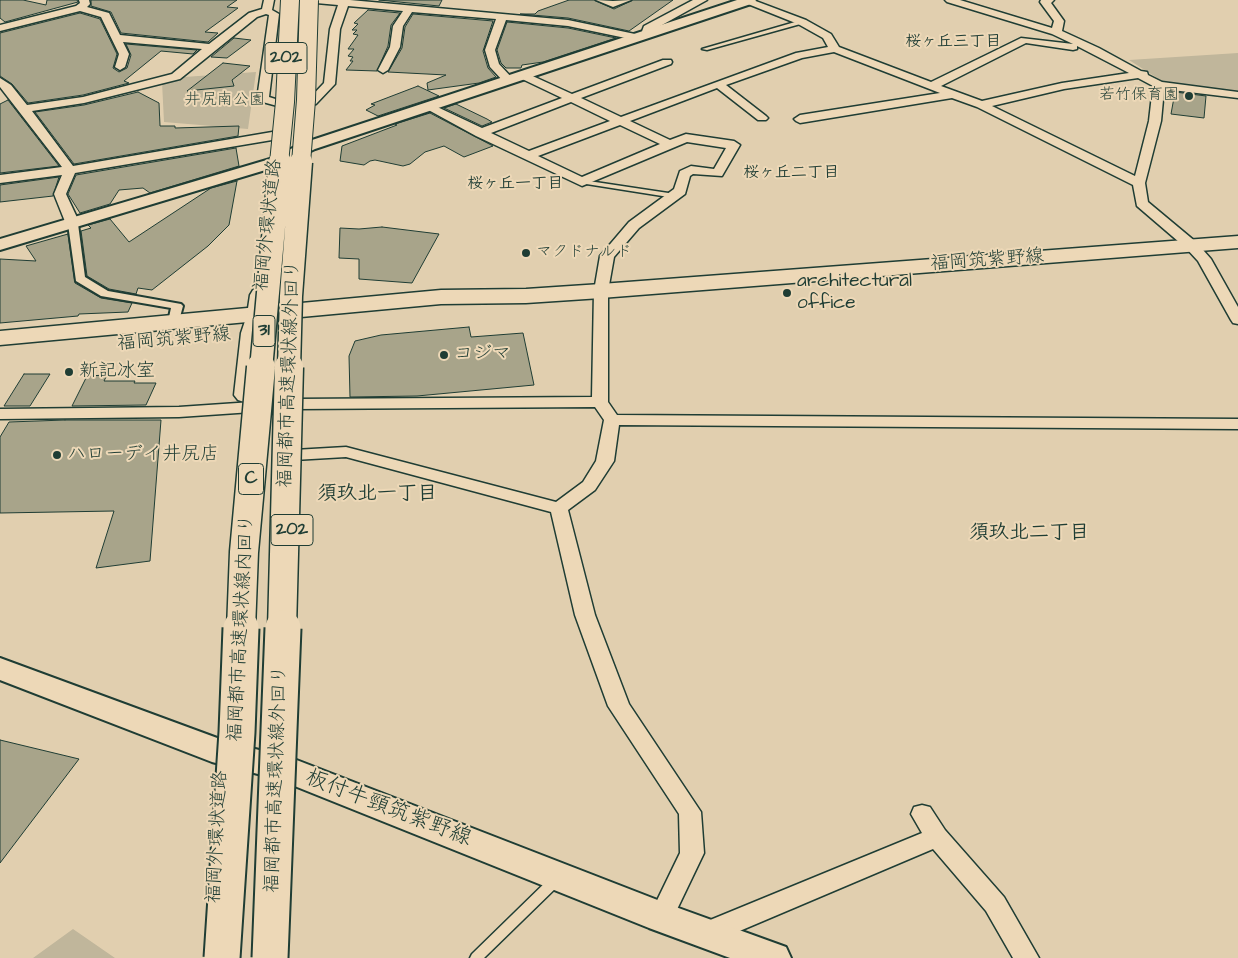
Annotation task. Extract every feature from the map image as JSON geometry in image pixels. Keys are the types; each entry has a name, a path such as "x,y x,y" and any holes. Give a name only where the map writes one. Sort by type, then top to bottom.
{"main road":[{"name":"福岡都市高速環状線外回り","path":"270,958 280,726 291,296 306,100 309,0"},
{"name":"福岡外環状道路","path":"280,958 283,768 294,456 316,0"},
{"name":"福岡外環状道路","path":"212,958 223,753 246,406 281,104 279,3"},
{"name":"福岡都市高速環状線内回り","path":"222,958 237,732 244,552 285,102 279,3"},
{"name":"福岡筑紫野線","path":"0,356 256,324 300,316 458,308 526,296 1238,242"},
{"name":"福岡筑紫野線","path":"0,338 174,322 256,324"},
{"name":"板付牛頸筑紫野線","path":"0,669 223,753 283,768 661,917 773,958"}],"street":[{"path":"316,0 345,1 409,9 568,23 641,36"},
{"path":"601,0 614,4 626,0"},
{"path":"671,0 688,6"},
{"path":"641,36 648,28 702,0"},
{"path":"0,180 70,170 309,146 747,0 802,22 827,36 835,49"},
{"path":"950,0 1056,32 1143,74 1159,85 1238,95"},
{"path":"1049,0 1045,2 1059,21 1056,32"},
{"path":"312,102 329,84 335,30 345,1"},
{"path":"25,110 84,100 138,84 176,77 253,15 279,3"},
{"path":"279,3 274,14 263,99 281,104"},
{"path":"0,28 82,4 104,15 124,54 120,67"},
{"path":"383,70 395,47 398,26 409,9"},
{"path":"502,17 490,50 494,65 515,78 571,98 670,144"},
{"path":"116,38 211,47"},
{"path":"931,86 1024,40 1095,50"},
{"path":"527,156 618,120 800,55 835,49 981,105 1139,182"},
{"path":"480,133 667,62"},
{"path":"981,105 1062,86 1143,74"},
{"path":"0,81 8,87 70,170"},
{"path":"718,84 762,118"},
{"path":"1159,85 1156,121 1139,182 1142,203 1191,245 1204,259 1238,320"},
{"path":"800,119 950,94"},
{"path":"429,107 582,182 686,138 734,146 718,173 691,170 684,174 680,191 634,225 607,256 601,291 600,402 612,420 605,461 590,486 560,508"},
{"path":"0,245 73,224 277,148"},
{"path":"70,170 60,194 73,224 80,279 105,294 177,306 174,322"},
{"path":"0,414 179,412 296,404 600,402"},
{"path":"612,420 1238,424"},
{"path":"294,456 346,452 560,508"},
{"path":"560,508 585,614 619,706 690,812 692,854 661,917"},
{"path":"922,814 937,837 995,904 1026,958"},
{"path":"707,933 937,837"}],"lane":[{"path":"706,49 802,22"},
{"path":"582,182 675,196"},
{"path":"476,958 559,877"}],"green space":[{"path":"1238,53 1238,92 1165,83 1129,60"},
{"name":"井尻南公園","path":"256,72 248,129 164,122 162,82 184,77"},
{"path":"73,929 115,958 33,958"}],"building":[{"path":"0,0 23,0 46,5 47,0 77,0 78,2 5,22 0,18"},
{"path":"91,0 237,0 227,7 238,8 205,32 218,33 208,42 121,33 111,12 91,6"},
{"path":"379,0 442,0 439,6"},
{"path":"569,0 594,0 614,9 633,0 673,0 629,31 568,18 520,14 535,14 538,11"},
{"path":"368,10 400,13 391,25 388,46 377,71 346,70 353,61 350,61 353,57 348,56 354,49 348,49 358,35 353,34 357,30 352,30 358,24 354,23"},
{"path":"80,13 100,19 117,54 113,68 119,72 127,68 131,55 126,44 197,50 193,54 161,51 124,81 129,83 83,95 28,103 12,84 0,76 0,33"},
{"path":"413,14 493,21 483,51 488,68 496,77 479,83 428,90 427,83 446,75 388,72 402,48 405,27"},
{"path":"507,22 568,28 616,38 543,62 522,65 521,68 506,68 501,63 497,50"},
{"path":"234,38 251,40 227,58 211,57"},
{"path":"223,63 250,66 232,80 234,86 187,91"},
{"path":"418,86 439,96 378,116 366,110 375,105 371,104"},
{"path":"138,92 159,103 160,126 175,126 175,128 239,126 238,136 74,164 35,112 84,105"},
{"path":"1175,92 1206,96 1204,118 1171,114"},
{"path":"8,100 59,166 0,173 0,104"},
{"path":"456,104 492,122 482,126 444,108"},
{"path":"430,113 493,146 464,157 444,146 425,152 410,164 403,166 375,160 364,165 340,161 342,146 397,125 395,124"},
{"path":"236,148 239,166 150,193 143,188 119,190 110,204 80,213 68,194 76,175"},
{"path":"59,177 53,196 0,202 0,185"},
{"path":"237,181 229,225 208,246 152,290 138,288 136,294 109,289 87,276 81,231 91,228 88,225 110,219 129,242 211,188"},
{"path":"382,227 439,234 412,283 359,279 359,259 339,258 340,228"},
{"path":"68,234 75,283 101,298 132,303 128,312 79,314 78,316 0,323 0,259 36,261 26,246"},
{"path":"469,327 471,337 523,333 534,385 417,396 350,397 349,356 355,341 381,335"},
{"path":"24,374 50,374 30,406 4,406"},
{"path":"107,375 104,381 156,383 146,405 72,406 87,376"},
{"path":"161,420 150,561 96,568 114,511 0,513 0,437 9,422"},
{"path":"0,740 79,759 0,863"}],"place":[{"name":"若竹保育園","path":"1189,96"},
{"name":"マクドナルド","path":"526,253"},
{"name":"architectural office","path":"787,293"},
{"name":"コジマ","path":"444,355"},
{"name":"新記冰室","path":"69,372"},
{"name":"ハローデイ井尻店","path":"57,455"}],"district":[{"name":"桜ヶ丘三丁目","path":"953,43"},
{"name":"桜ヶ丘二丁目","path":"791,174"},
{"name":"桜ヶ丘一丁目","path":"515,185"},
{"name":"須玖北一丁目","path":"377,495"},
{"name":"須玖北二丁目","path":"1029,534"}]}
